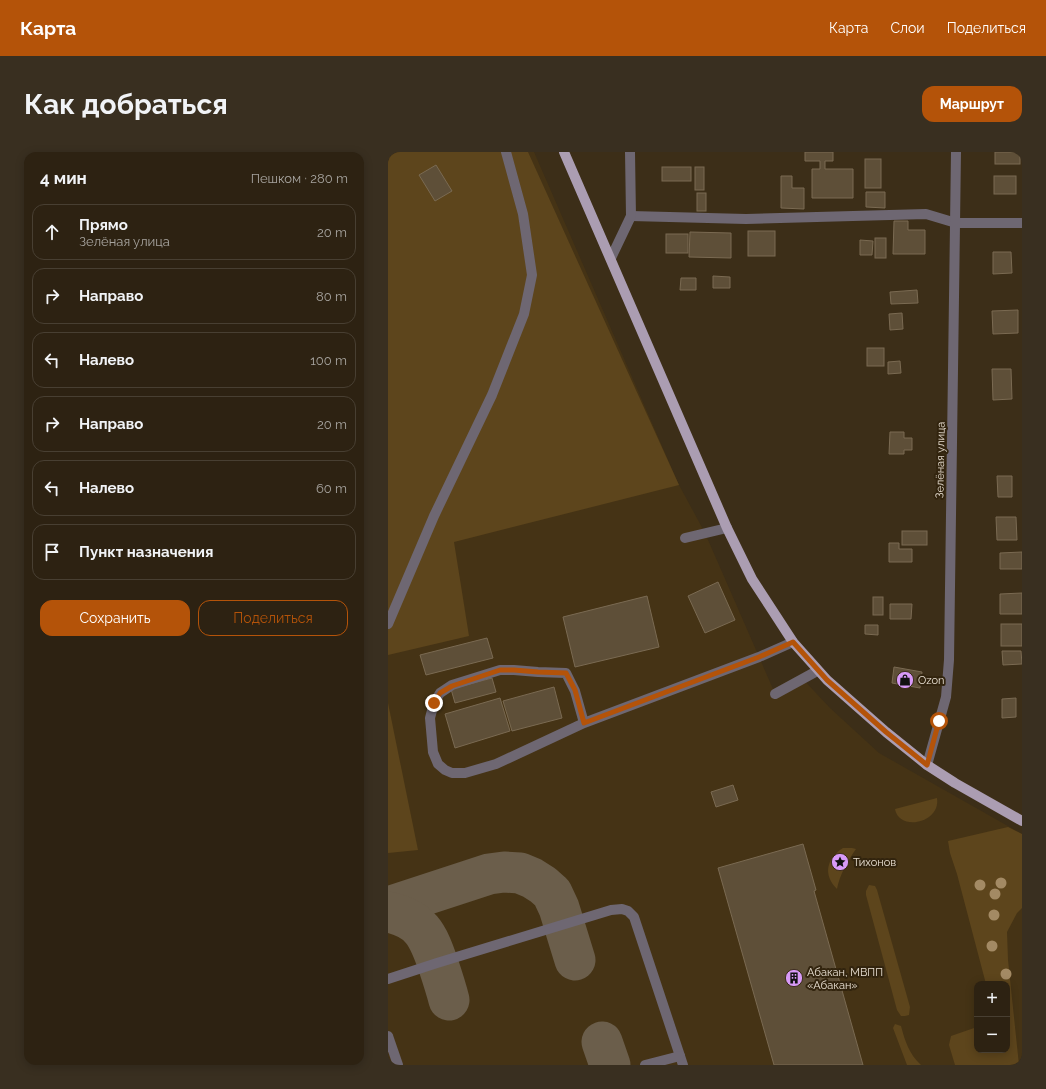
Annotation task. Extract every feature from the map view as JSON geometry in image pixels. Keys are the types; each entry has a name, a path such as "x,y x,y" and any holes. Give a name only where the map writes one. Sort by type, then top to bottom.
{"main road":[{"path":"564,152 727,528 752,579 793,642 817,671 880,727 927,765 955,784 1022,821"}],"street":[{"path":"388,624 434,516 492,395 524,314 532,275 523,214 506,152"},
{"path":"611,258 630,216 630,152"},
{"name":"Зелёная улица","path":"927,765 946,697 949,660 956,152"},
{"path":"630,216 746,219 926,214 956,223 1022,223"},
{"path":"685,538 727,528"},
{"path":"584,723 575,690 566,673 514,670 500,670 452,686 440,693 434,703 430,718 433,752 438,764 445,770 452,773 466,773 496,764 584,723 759,657 793,642"},
{"path":"775,694 817,671"},
{"path":"388,979 611,910 622,909 628,911 634,916 681,1060 645,1065"},
{"path":"388,1036 398,1065"}],"shaded area":[{"path":"388,152 534,152 679,485 705,533 773,689 799,675 830,708 879,753 1022,834 1022,1065 388,1065"},
{"path":"388,152 528,152 679,485 454,542 469,636 388,655"},
{"path":"388,703 418,850 388,853"},
{"path":"937,798 937,807 933,814 927,819 919,822 904,820 898,816 895,809"},
{"path":"1008,827 1022,834 1022,908 1017,913 1007,932 1008,960 1019,1065 955,1065 949,1045 951,1036 974,1028 974,1053 1010,1053 1010,981 985,981 948,841"},
{"path":"843,848 856,849 844,868 837,889 830,878 828,867 833,857"},
{"path":"869,885 875,886 877,890 910,1007 909,1015 901,1016 897,1010 866,895"},
{"path":"895,1024 901,1026 908,1047 913,1056 921,1065 907,1065 893,1028"}],"building":[{"path":"805,152 833,152 833,161 825,161 825,169 853,169 853,198 812,198 812,169 820,169 820,161 805,161"},
{"path":"995,152 1020,152 1020,164 995,164"},
{"path":"865,159 881,159 881,188 865,188"},
{"path":"436,165 452,191 435,201 419,175"},
{"path":"662,167 691,167 691,181 662,181"},
{"path":"695,167 704,167 704,190 695,190"},
{"path":"781,176 792,176 792,188 804,188 804,209 781,208"},
{"path":"994,176 1016,176 1016,194 994,194"},
{"path":"866,192 885,192 885,208 866,207"},
{"path":"697,193 706,193 706,211 697,211"},
{"path":"894,221 908,221 908,230 925,230 925,254 893,254"},
{"path":"748,231 775,231 775,256 748,256"},
{"path":"690,232 731,233 731,258 689,257"},
{"path":"666,234 688,234 688,253 666,253"},
{"path":"875,238 886,238 886,258 875,258"},
{"path":"860,240 873,241 872,255 860,255"},
{"path":"993,252 1011,252 1012,273 993,274"},
{"path":"713,276 730,277 730,288 713,288"},
{"path":"681,278 696,278 696,290 680,290"},
{"path":"917,290 918,303 891,304 890,292"},
{"path":"1018,310 1018,333 993,334 992,311"},
{"path":"902,313 903,329 890,330 889,314"},
{"path":"867,348 884,348 884,366 867,366"},
{"path":"900,361 901,373 888,374 888,362"},
{"path":"992,369 1011,369 1012,399 993,400"},
{"path":"890,432 904,432 904,438 912,438 912,450 904,450 904,454 889,454"},
{"path":"997,476 1012,476 1012,497 998,497"},
{"path":"996,517 1016,517 1017,540 997,540"},
{"path":"902,531 927,531 927,545 902,545"},
{"path":"889,543 899,543 899,549 912,549 912,562 889,562"},
{"path":"1022,552 1022,569 1000,569 1000,553"},
{"path":"718,582 735,620 705,633 688,596"},
{"path":"1022,593 1022,614 1000,614 1000,594"},
{"path":"647,596 659,647 575,667 563,617"},
{"path":"873,597 883,597 883,615 873,615"},
{"path":"890,604 912,604 911,619 890,619"},
{"path":"1001,624 1022,624 1022,646 1001,646"},
{"path":"865,625 878,625 878,635 865,634"},
{"path":"487,638 493,658 426,675 420,655"},
{"path":"1002,651 1021,651 1022,664 1003,665"},
{"path":"894,667 922,672 920,688 892,683"},
{"path":"492,678 496,692 455,703 451,689"},
{"path":"554,687 562,718 512,731 503,701"},
{"path":"500,698 510,731 455,748 445,714"},
{"path":"1016,698 1016,717 1002,718 1002,699"},
{"path":"733,785 738,800 716,807 711,792"},
{"name":"Абакан, МВПП «Абакан»","path":"803,844 816,890 814,891 863,1065 774,1065 718,868"}],"taxiway":[{"path":"388,907 489,874 504,872 520,873 532,878 552,893 559,908 575,960"},
{"path":"388,912 408,919 422,930 431,945 449,1000"},
{"path":"602,1042 610,1065"}],"place":[{"name":"Ozon","path":"905,680"},
{"name":"Тихонов","path":"840,862"},
{"name":"Абакан, МВПП «Абакан»","path":"794,978"}],"route":[{"path":"434,703 440,693 452,686 500,670 566,673 575,690 584,723 759,657 793,642 817,671 886,732 927,765 939,721"}]}
